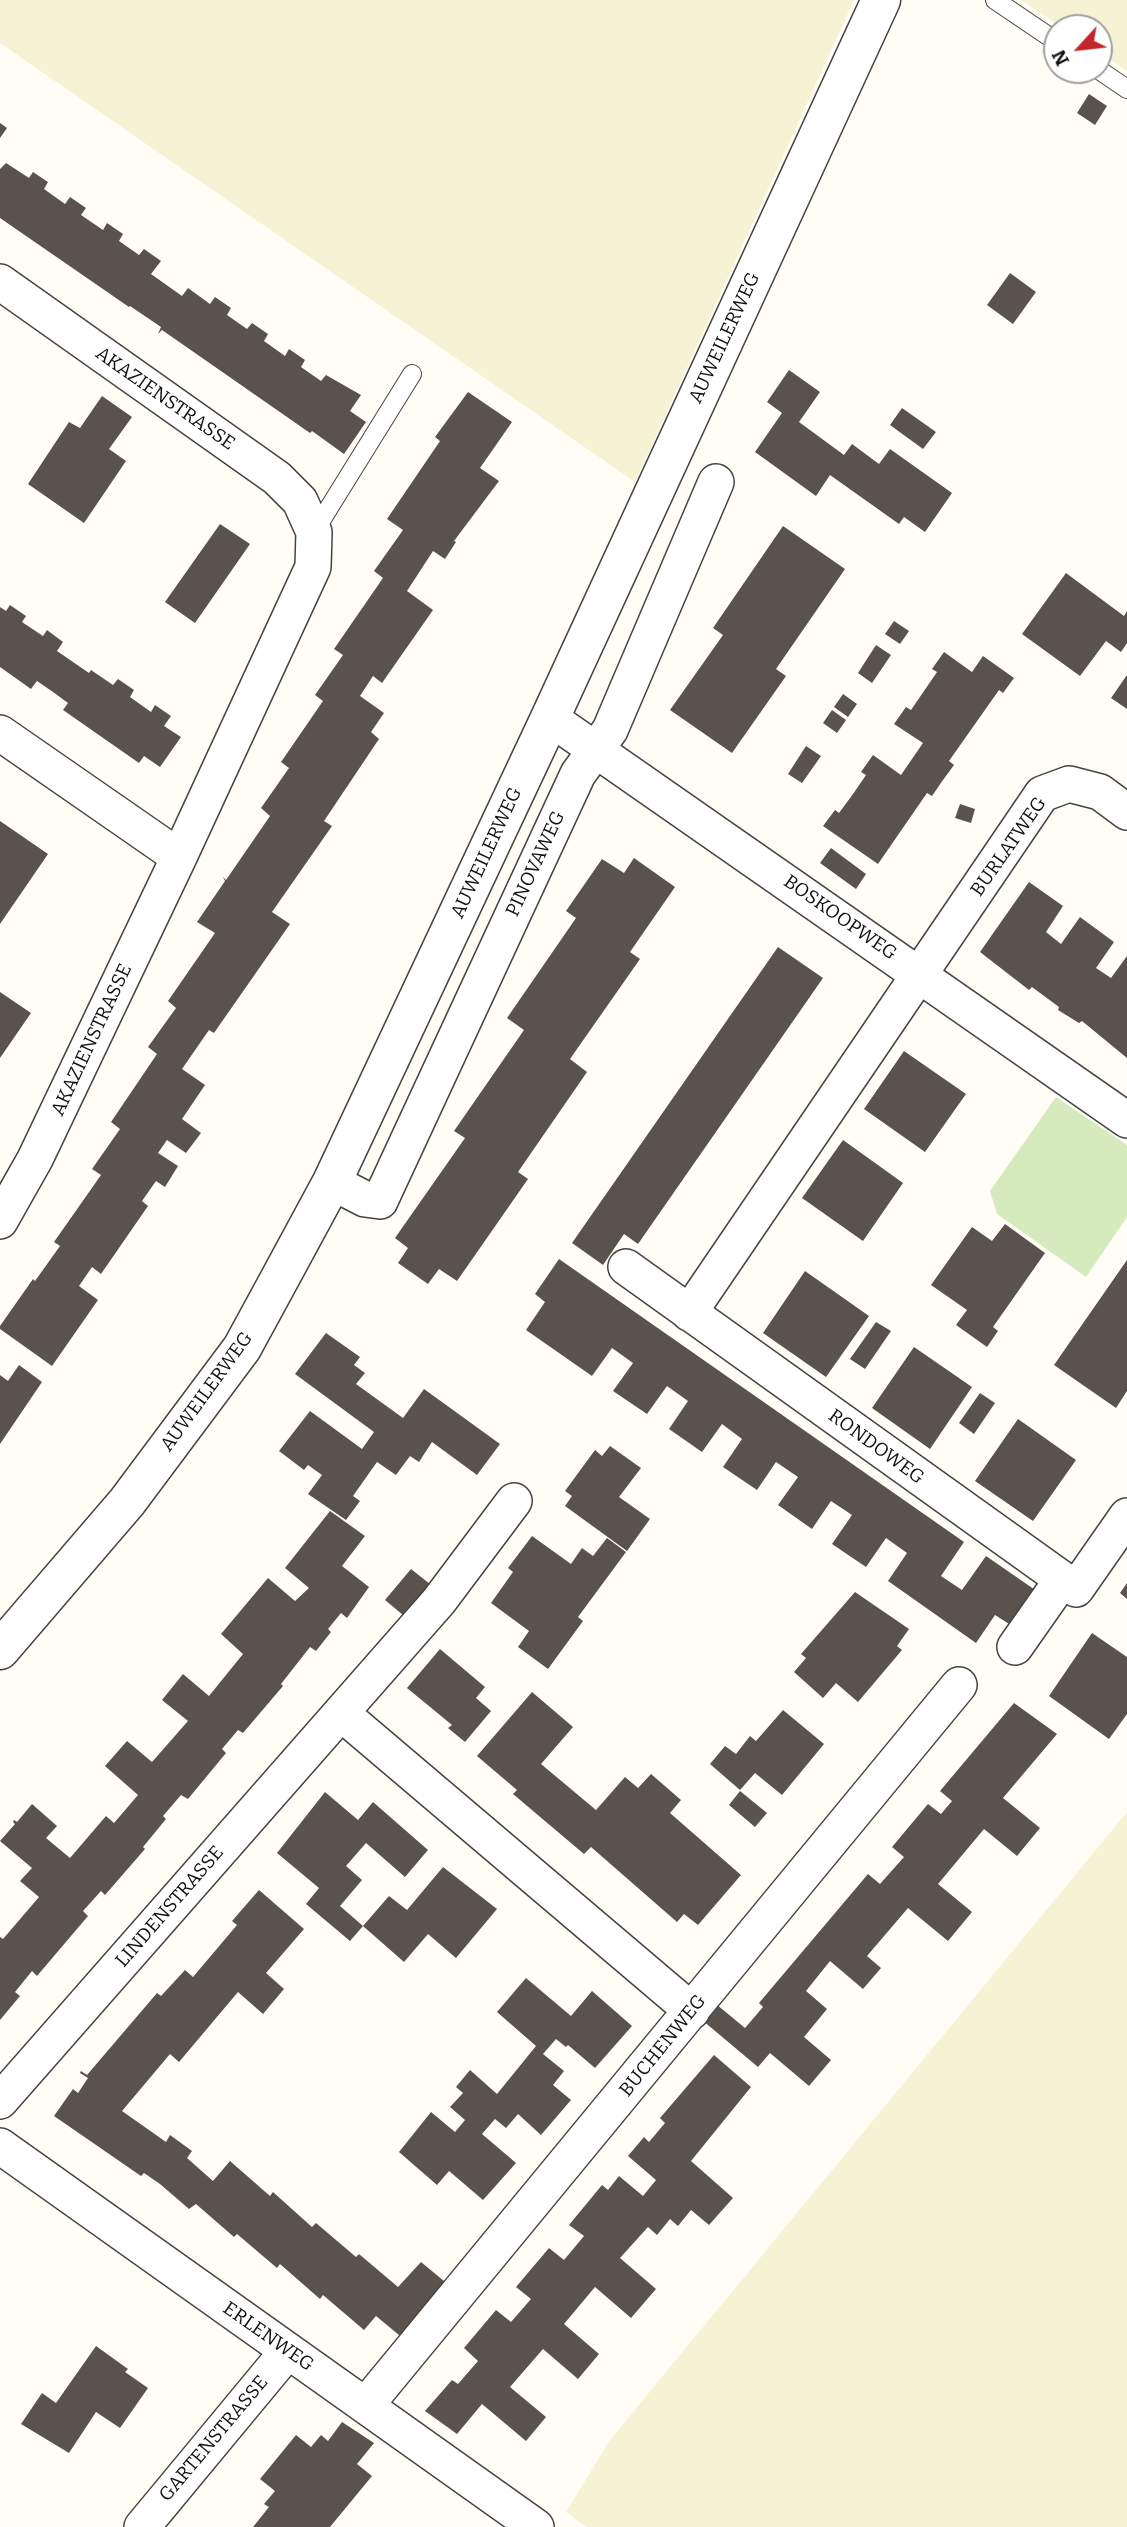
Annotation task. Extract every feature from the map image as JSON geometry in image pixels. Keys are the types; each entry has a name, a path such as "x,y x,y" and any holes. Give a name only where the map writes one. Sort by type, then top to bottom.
{"street":[{"name":"AUWEILERWEG","path":"0,1650 127,1502 242,1348 331,1182 550,719 881,0"},
{"name":"AKAZIENSTRASSE","path":"0,282 277,478 300,501 314,531 313,567 35,1160 0,1221"},
{"name":"PINOVAWEG","path":"331,1182 365,1199 380,1200 578,774 610,730 716,482"},
{"name":"BOSKOOPWEG","path":"550,719 597,749 1127,1120"},
{"path":"0,733 179,857"},
{"name":"BURLATWEG","path":"920,974 1042,794 1069,785 1100,792 1127,812"},
{"path":"689,1313 920,974"},
{"name":"RONDOWEG","path":"626,1267 1062,1580"},
{"name":"LINDENSTRASSE","path":"0,2101 439,1601 514,1501"},
{"path":"1015,1647 1062,1580 1076,1589 1127,1516"},
{"name":"BUCHENWEG","path":"366,2405 960,1685"},
{"path":"341,1713 692,2011"},
{"name":"ERLENWEG","path":"0,2146 536,2527"},
{"name":"GARTENSTRASSE","path":"142,2527 287,2352"}],"lane":[{"path":"995,0 1043,33"},
{"path":"314,531 412,374"}],"shaded area":[{"path":"0,0 854,0 635,482 0,43"},
{"path":"1021,0 1127,0 1127,71 1113,62 1113,14 1043,15"},
{"path":"1127,1812 1127,2527 586,2527 566,2512 610,2440"}],"green space":[{"path":"1056,1097 1127,1145 1127,1217 1086,1277 997,1214 990,1191"}],"building":[{"path":"1089,94 1107,106 1095,125 1077,113"},
{"path":"0,123 7,128 0,138"},
{"path":"6,163 29,178 33,172 48,182 44,189 65,204 70,197 86,208 81,215 103,230 107,223 123,234 119,241 139,255 144,249 161,261 151,274 182,296 188,288 210,304 215,297 231,308 227,315 247,329 252,323 268,334 264,341 285,356 289,349 305,360 301,367 321,381 326,375 361,395 350,411 366,422 344,454 162,330 158,334 161,327 0,218 0,169"},
{"path":"1010,273 1036,292 1013,324 987,305"},
{"path":"789,370 820,392 799,422 844,455 852,444 879,464 890,449 952,493 925,532 904,517 899,524 830,475 816,496 755,452 782,413 767,402"},
{"path":"468,392 512,422 480,468 499,481 454,541 456,542 445,559 433,551 407,591 433,610 382,683 373,676 360,696 384,713 371,732 379,739 324,821 332,826 272,912 290,924 214,1033 209,1030 182,1069 205,1085 182,1119 201,1133 186,1153 167,1140 158,1153 178,1166 165,1187 156,1181 142,1201 148,1206 101,1274 92,1267 79,1286 98,1300 52,1366 0,1329 0,1326 60,1246 54,1242 101,1175 92,1169 120,1129 111,1122 157,1054 148,1047 176,1008 168,1001 215,933 197,922 225,881 223,877 226,880 270,816 261,808 289,768 281,762 323,701 315,695 343,655 334,649 383,578 374,571 403,530 387,519 440,441 435,437"},
{"path":"102,396 132,417 109,449 126,461 84,523 28,484 69,422 80,428"},
{"path":"902,408 936,432 923,449 890,425"},
{"path":"220,524 250,544 195,623 165,602"},
{"path":"783,526 845,569 776,669 786,676 732,753 670,710 723,635 713,628"},
{"path":"1066,573 1124,616 1127,611 1127,643 1121,652 1106,641 1080,676 1022,634"},
{"path":"10,605 26,616 22,622 43,636 47,630 63,642 57,651 89,673 91,670 113,685 118,679 134,690 130,697 151,712 155,705 171,716 164,726 181,737 160,767 144,756 139,763 63,710 68,703 37,681 31,689 0,667 0,607 6,611"},
{"path":"894,621 909,631 900,644 885,634"},
{"path":"876,645 891,655 872,683 858,673"},
{"path":"944,652 972,672 983,656 1014,678 1003,693 999,690 949,761 954,765 932,796 927,793 878,864 823,826 835,810 839,813 853,794 866,775 861,772 873,755 901,775 923,743 894,724 906,707 911,710 937,672 932,669"},
{"path":"1127,675 1127,709 1111,698"},
{"path":"843,694 857,704 848,717 834,707"},
{"path":"832,710 846,720 837,733 823,723"},
{"path":"806,746 821,756 802,783 788,774"},
{"path":"960,804 975,809 971,823 955,818"},
{"path":"0,821 48,854 0,924"},
{"path":"831,848 866,874 856,889 820,863"},
{"path":"634,858 675,887 630,952 640,959 570,1059 587,1072 518,1172 528,1179 457,1281 439,1269 428,1284 398,1263 408,1248 395,1238 465,1138 454,1131 524,1030 507,1018 576,918 566,911 602,859 624,873"},
{"path":"1029,882 1063,906 1046,932 1061,944 1080,917 1114,942 1096,968 1111,978 1127,956 1127,1058 1082,1021 1079,1023 1058,1010 1059,1007 1032,987 1029,990 980,952"},
{"path":"778,947 823,978 638,1244 624,1234 603,1265 572,1243"},
{"path":"0,992 31,1013 0,1058"},
{"path":"904,1051 966,1094 925,1152 864,1109"},
{"path":"843,1140 903,1183 863,1241 802,1198"},
{"path":"1005,1224 1045,1253 993,1327 998,1331 987,1347 956,1325 967,1310 931,1285 972,1227 992,1241"},
{"path":"559,1259 964,1542 941,1576 962,1590 986,1556 1041,1594 1017,1629 995,1615 976,1643 888,1581 907,1553 886,1538 866,1567 832,1544 852,1515 831,1501 812,1529 778,1505 798,1477 776,1462 757,1490 723,1467 742,1439 722,1424 702,1452 669,1429 688,1401 667,1386 647,1414 613,1391 633,1363 612,1348 592,1376 526,1330 545,1302 535,1294"},
{"path":"1127,1260 1127,1391 1116,1408 1054,1365"},
{"path":"805,1271 869,1316 826,1377 763,1333"},
{"path":"876,1322 891,1331 865,1369 850,1359"},
{"path":"326,1333 360,1357 354,1365 365,1373 356,1384 403,1418 424,1389 500,1444 477,1475 432,1442 419,1462 410,1456 396,1475 377,1462 353,1496 360,1501 346,1520 308,1494 322,1475 308,1465 304,1470 279,1451 310,1411 362,1449 374,1432 295,1374"},
{"path":"914,1347 972,1387 930,1449 872,1408"},
{"path":"19,1365 42,1382 0,1444 0,1375 8,1381"},
{"path":"980,1393 995,1403 974,1434 959,1423"},
{"path":"1018,1419 1076,1460 1033,1521 975,1481"},
{"path":"610,1446 641,1468 619,1497 650,1519 627,1551 565,1506 572,1496 565,1491 595,1450 602,1456"},
{"path":"330,1511 365,1536 342,1566 369,1587 347,1618 341,1613 316,1651 310,1647 281,1684 283,1686 243,1733 238,1730 222,1749 226,1753 188,1799 181,1795 163,1816 166,1819 143,1847 145,1849 105,1895 101,1891 83,1911 88,1916 37,1976 32,1971 15,1992 20,1996 0,2020 0,1937 3,1939 39,1897 20,1881 32,1868 0,1841 15,1824 14,1820 17,1822 32,1804 57,1826 46,1838 70,1858 106,1816 114,1823 138,1795 105,1766 127,1741 152,1762 188,1721 162,1700 183,1674 209,1696 243,1654 221,1634 268,1578 295,1601 309,1588 285,1568"},
{"path":"532,1536 571,1564 582,1548 593,1556 607,1538 626,1552 578,1617 583,1621 548,1669 518,1647 529,1631 491,1603 513,1572 508,1568"},
{"path":"411,1569 435,1588 409,1620 385,1600"},
{"path":"1127,1583 1127,1599 1120,1593"},
{"path":"855,1592 909,1629 897,1646 902,1650 858,1702 836,1683 823,1698 794,1672 806,1658 801,1654"},
{"path":"1092,1633 1127,1657 1127,1714 1109,1739 1049,1696"},
{"path":"440,1649 485,1687 476,1698 491,1711 465,1742 448,1728 452,1725 407,1688"},
{"path":"532,1692 573,1727 541,1764 596,1810 625,1777 638,1788 651,1774 681,1800 670,1813 741,1875 698,1925 684,1914 677,1922 591,1847 584,1854 513,1794 517,1790 477,1756"},
{"path":"1014,1703 1057,1734 1003,1798 1040,1828 1017,1856 984,1829 938,1884 972,1912 948,1941 908,1908 867,1956 881,1968 863,1989 830,1961 806,1991 827,2009 804,2037 831,2060 809,2086 770,2053 758,2067 702,2020 716,2004 745,2028 763,2007 759,2003 868,1874 880,1884 904,1857 892,1847 928,1804 941,1814 952,1801 940,1791"},
{"path":"783,1710 824,1744 782,1795 755,1773 740,1790 710,1764 725,1746 736,1754 750,1736 756,1741"},
{"path":"740,1791 767,1813 755,1827 729,1805"},
{"path":"325,1792 358,1820 373,1802 428,1850 405,1877 366,1843 346,1866 362,1880 340,1906 363,1926 350,1941 306,1904 319,1888 277,1853"},
{"path":"443,1867 497,1909 456,1958 428,1934 404,1962 363,1926 389,1896 407,1910"},
{"path":"259,1890 304,1929 266,1973 284,1989 263,2014 238,1992 179,2062 170,2054 122,2111 166,2142 170,2135 192,2151 187,2158 213,2181 230,2161 270,2196 273,2192 312,2227 316,2223 356,2257 359,2254 398,2287 421,2262 450,2286 405,2340 376,2316 364,2330 323,2295 320,2299 280,2264 277,2268 237,2234 234,2237 196,2204 189,2209 160,2184 144,2173 141,2176 54,2116 73,2089 78,2093 88,2078 80,2073 81,2071 87,2075 157,1993 161,1996 185,1970 193,1977 237,1925 232,1921"},
{"path":"526,1978 571,2016 592,1991 632,2026 595,2068 568,2045 566,2047 556,2039 543,2054 564,2071 553,2085 571,2100 541,2135 518,2114 506,2128 495,2119 482,2134 516,2163 483,2200 449,2171 437,2185 399,2152 431,2112 455,2132 465,2120 450,2107 463,2093 456,2087 470,2070 497,2094 536,2046 497,2012"},
{"path":"714,2055 751,2087 691,2161 733,2198 709,2225 691,2210 678,2226 670,2219 657,2235 648,2227 620,2258 656,2289 631,2318 595,2287 564,2324 599,2354 578,2379 543,2349 510,2387 546,2417 526,2441 482,2404 457,2434 425,2411 452,2380 458,2384 478,2361 464,2348 496,2310 511,2322 531,2299 516,2287 549,2248 564,2260 584,2236 569,2225 602,2185 608,2190 619,2176 643,2196 656,2180 628,2156 644,2137 649,2142 665,2123 660,2118"},
{"path":"96,2346 128,2369 125,2372 148,2388 120,2428 96,2412 69,2453 21,2424 42,2393 56,2403"},
{"path":"342,2422 374,2443 357,2464 372,2476 330,2527 253,2527 269,2507 264,2504 275,2491 260,2479 296,2435 311,2447 321,2435 328,2441"}]}
